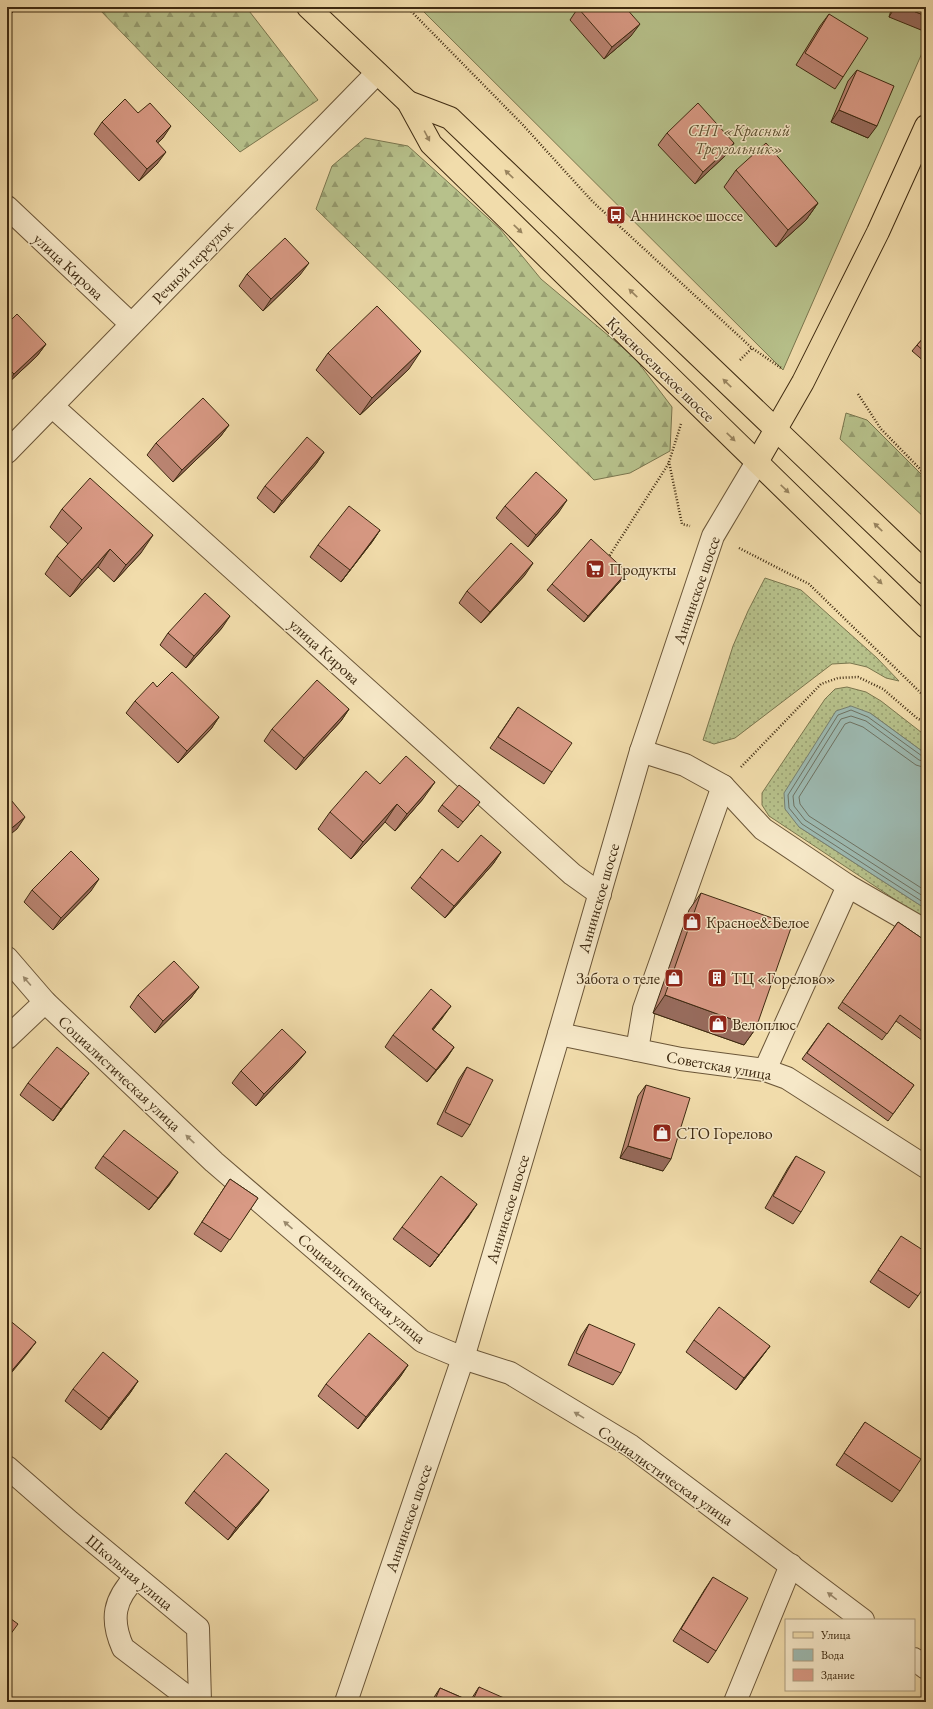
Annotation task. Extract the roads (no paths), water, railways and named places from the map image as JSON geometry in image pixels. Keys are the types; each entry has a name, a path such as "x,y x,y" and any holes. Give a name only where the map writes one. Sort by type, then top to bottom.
{"main road":[{"name":"Красносельское шоссе","path":"308,7 408,102 431,144 926,627"},
{"name":"Красносельское шоссе","path":"408,102 450,118 926,573"},
{"name":"Аннинское шоссе","path":"757,462 803,382 875,239 926,126"}],"street":[{"name":"Речной переулок","path":"7,452 377,73"},
{"name":"улица Кирова","path":"7,207 131,324"},
{"name":"улица Кирова","path":"52,406 572,874 600,894"},
{"name":"Аннинское шоссе","path":"346,1702 463,1358 641,751 713,536 757,462"},
{"path":"641,751 685,765 723,786 763,829 848,886 926,931"},
{"path":"637,1050 644,1009 723,786"},
{"path":"765,1070 848,886"},
{"name":"Социалистическая улица","path":"7,958 45,1002 214,1162 422,1341 463,1358 510,1373 631,1446 862,1619"},
{"path":"7,1038 45,1002"},
{"name":"Советская улица","path":"559,1034 681,1059 765,1070 787,1078 926,1167"},
{"name":"Школьная улица","path":"7,1467 70,1522 198,1628 200,1702"},
{"path":"735,1702 791,1565"},
{"path":"136,1577 120,1596 116,1608 115,1621 117,1635 123,1648 194,1702"},
{"path":"915,1660 926,1668"}],"water":[{"path":"851,706 870,713 926,754 926,909 799,827 785,809 784,793 836,711"}],"place":[{"name":"Аннинское шоссе","path":"616,215"},
{"name":"Продукты","path":"595,569"},
{"name":"Красное&Белое","path":"692,922"},
{"name":"Забота о теле","path":"674,978"},
{"name":"ТЦ «Горелово»","path":"717,978"},
{"name":"Велоплюс","path":"718,1024"},
{"name":"СТО Горелово","path":"662,1133"}],"park label":[{"name":"СНТ «Красный Треугольник»","path":"739,139"}]}
